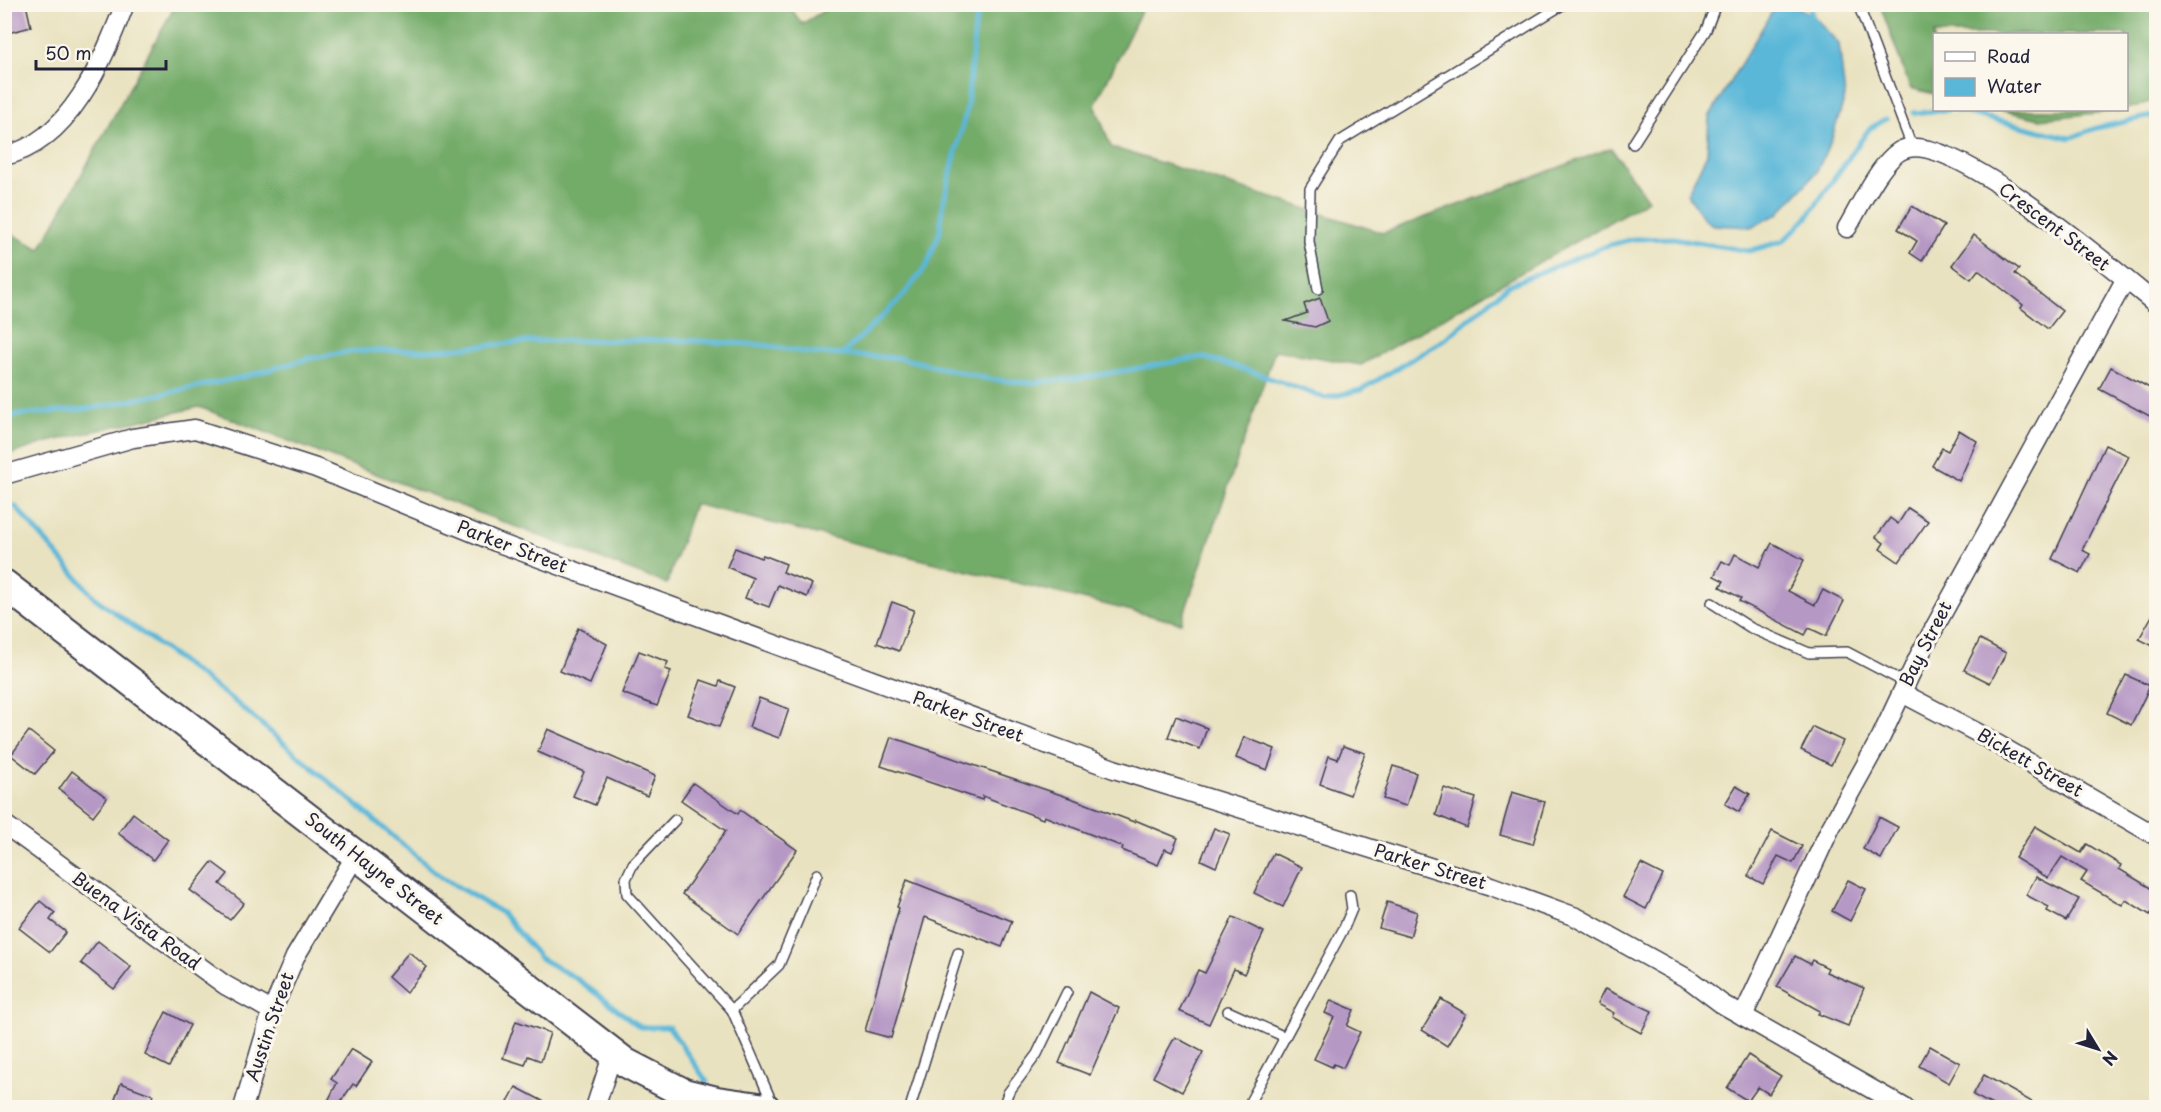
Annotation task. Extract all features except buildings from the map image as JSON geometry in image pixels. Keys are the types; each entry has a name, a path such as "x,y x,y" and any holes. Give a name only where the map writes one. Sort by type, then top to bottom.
{"main road":[{"name":"South Hayne Street","path":"4,584 626,1063 684,1093 717,1101 766,1107"}],"street":[{"path":"4,156 30,147 69,114 105,53 125,4"},
{"path":"1847,228 1883,168 1901,150 1912,147"},
{"name":"Crescent Street","path":"1912,147 1937,153 1965,165 2011,190 2157,304"},
{"name":"Bay Street","path":"1743,1016 1830,829 1881,737 1956,585 2125,280"},
{"name":"Parker Street","path":"4,475 133,438 195,429 316,468 496,542 1114,769 1491,886 1576,917 1690,980 1743,1016 1905,1107"},
{"name":"Bickett Street","path":"1904,688 2157,836"},
{"name":"Buena Vista Road","path":"4,824 225,985 272,1011"},
{"name":"Austin Street","path":"243,1107 272,1011 295,957 356,855"},
{"path":"595,1107 613,1053"}],"lane":[{"path":"1318,289 1309,242 1310,189 1340,141 1564,4"},
{"path":"1633,144 1706,30 1716,4"},
{"path":"1858,4 1912,147"},
{"path":"1712,603 1751,628 1809,653 1847,652 1904,688"},
{"path":"675,820 633,864 626,879 627,894 732,1010 774,1107"},
{"path":"732,1010 779,965 817,874"},
{"path":"1250,1107 1251,1100 1344,928 1352,909 1350,896"},
{"path":"910,1107 958,953"},
{"path":"1003,1107 1008,1093 1037,1054 1067,992"},
{"path":"1228,1011 1285,1037"}],"green space":[{"path":"176,4 788,4 802,24 833,5 1144,5 1095,105 1111,147 1383,233 1611,148 1648,200 1361,365 1275,350 1181,623 694,504 667,584 199,407 48,442 5,456 4,230 40,249"},
{"path":"1880,5 2156,5 2156,100 2128,109 2128,33 1933,33 1933,94 1910,88"},
{"path":"2004,111 2116,111 2040,119"}],"water":[{"path":"1776,5 1792,5 1812,14 1839,44 1845,97 1831,141 1816,173 1778,214 1752,227 1713,225 1705,220 1687,194 1707,154 1709,117"}],"waterway":[{"path":"843,354 902,297 926,267 940,231 942,208 967,107 975,26 981,4"},
{"path":"1810,4 1812,14"},
{"path":"1914,113 1936,111"},
{"path":"1958,111 2070,138 2096,128 2156,115"},
{"path":"4,416 94,408 243,377 307,359 354,351 435,350 535,341 683,340 764,345 810,353 901,358 989,379 1027,383 1081,378 1202,357 1253,372 1325,398 1361,390 1445,339 1509,285 1606,246 1633,239 1673,238 1749,251 1783,241 1806,219 1869,129 1886,119"},
{"path":"15,506 95,598 233,700 441,877 502,913 540,958 577,979 640,1027 669,1027 707,1082"}]}
